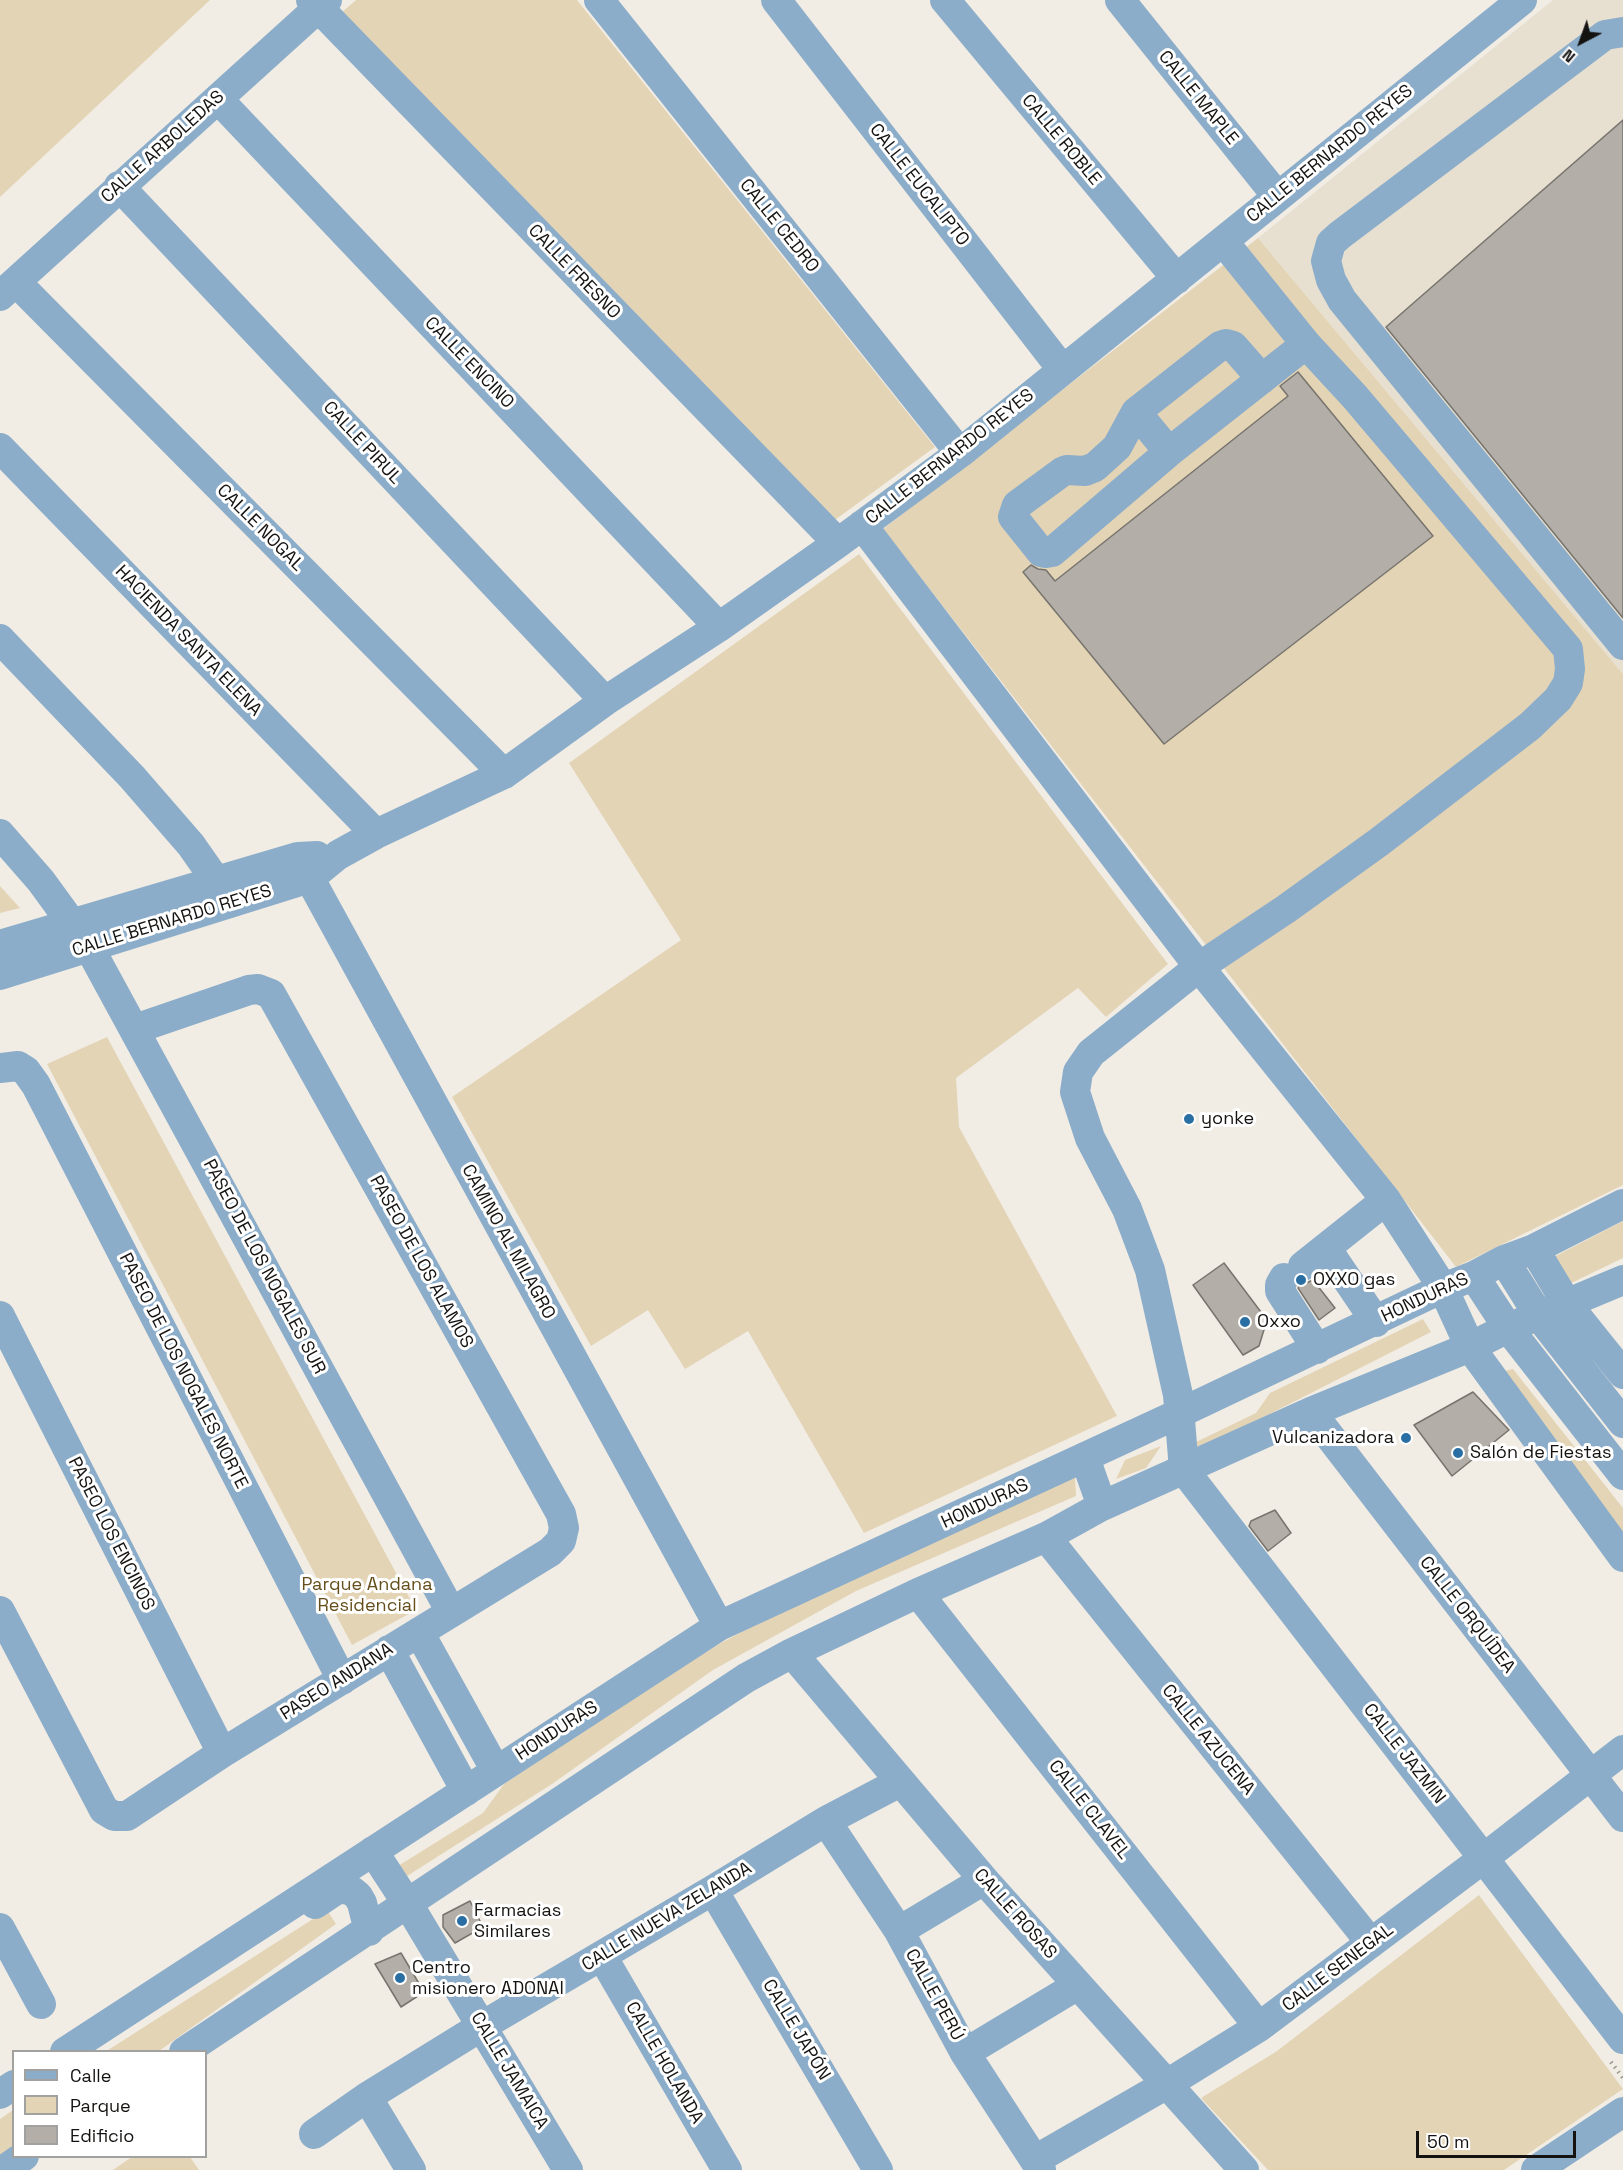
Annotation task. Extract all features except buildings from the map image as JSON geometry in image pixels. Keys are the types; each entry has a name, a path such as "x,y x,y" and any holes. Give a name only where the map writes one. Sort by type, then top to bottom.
{"street":[{"name":"CALLE CEDRO","path":"599,0 960,453"},
{"name":"CALLE EUCALIPTO","path":"776,0 1062,369"},
{"name":"CALLE ROBLE","path":"945,0 1177,279"},
{"name":"CALLE MAPLE","path":"1120,0 1277,196"},
{"name":"CALLE BERNARDO REYES","path":"0,975 82,936 304,868 338,855 376,834 504,774 605,700 719,627 960,453 1522,0"},
{"name":"CALLE ARBOLEDAS","path":"8,289 119,186 218,99 319,2"},
{"name":"CALLE FRESNO","path":"319,2 837,543"},
{"path":"1623,32 1605,35 1340,235 1331,243 1326,261 1331,280 1342,300 1623,645"},
{"name":"CALLE ENCINO","path":"218,99 719,627"},
{"name":"CALLE PIRUL","path":"119,186 605,700"},
{"path":"1184,1470 1178,1395 1150,1270 1127,1209 1090,1138 1075,1092 1078,1072 1091,1053 1199,967 1286,909 1379,842 1530,726 1558,699 1568,683 1570,669 1568,649 1355,397 1306,344 1223,241"},
{"name":"CALLE NOGAL","path":"8,289 504,774"},
{"path":"1262,379 1233,346 1226,344 1220,346 1137,412 1117,447 1095,467 1085,471 1062,472 1017,505 1014,512 1016,522 1041,552 1046,554 1052,552 1169,452 1262,379 1306,344"},
{"path":"1137,412 1169,452"},
{"name":"HACIENDA SANTA ELENA","path":"0,448 376,834"},
{"path":"862,525 1199,967 1386,1200 1443,1288 1470,1347 1623,1557"},
{"path":"0,639 132,777 191,845 224,892"},
{"name":"PASEO DE LOS NOGALES SUR","path":"0,834 41,881 82,936 135,1029 451,1611"},
{"name":"CAMINO AL MILAGRO","path":"304,868 719,1626"},
{"name":"CALLE BERNARDO REYES","path":"0,945 82,936"},
{"name":"PASEO DE LOS ALAMOS","path":"135,1029 249,990 258,989 271,994 561,1514 564,1528 561,1540 550,1552"},
{"name":"PASEO DE LOS NOGALES NORTE","path":"9,1067 26,1071 36,1085 342,1680"},
{"path":"1317,1349 1280,1291 1280,1285 1386,1200"},
{"name":"HONDURAS","path":"204,1961 719,1626 1085,1458 1376,1322 1443,1288 1534,1249 1623,1204"},
{"path":"1534,1249 1567,1304 1623,1374"},
{"path":"1504,1260 1539,1316 1623,1423"},
{"path":"1304,1264 1376,1322"},
{"path":"1474,1276 1508,1328 1623,1475"},
{"path":"187,2050 746,1678 792,1653 918,1593 1046,1537 1101,1506 1311,1412 1470,1347 1508,1328 1623,1280"},
{"name":"PASEO LOS ENCINOS","path":"0,1316 222,1753"},
{"name":"CALLE ORQUÍDEA","path":"1311,1412 1623,1817"},
{"path":"1085,1458 1101,1506"},
{"name":"CALLE JAZMIN","path":"1184,1470 1484,1858 1616,2049"},
{"name":"CALLE AZUCENA","path":"1046,1537 1371,1943"},
{"name":"PASEO ANDANA","path":"0,1611 104,1810 114,1816 127,1816 222,1753 550,1552"},
{"name":"CALLE CLAVEL","path":"918,1593 1259,2027"},
{"path":"419,1632 496,1771"},
{"path":"389,1650 466,1791"},
{"name":"CALLE ROSAS","path":"792,1653 984,1880 1244,2170"},
{"name":"CALLE SENEGAL","path":"1038,2165 1259,2027 1623,1750"},
{"name":"CALLE NUEVA ZELANDA","path":"314,2134 367,2097 482,2026 826,1821 900,1782"},
{"name":"CALLE PERÚ","path":"826,1821 899,1931 965,2053 1038,2165"},
{"name":"CALLE JAMAICA","path":"373,1851 568,2170"},
{"path":"899,1931 984,1880"},
{"path":"68,2050 204,1961 253,1944 339,1888 347,1889 358,1896 366,1913 369,1931"},
{"name":"CALLE JAPÓN","path":"713,1890 878,2170"},
{"path":"0,1928 11,1976 41,2004"},
{"name":"CALLE HOLANDA","path":"602,1956 727,2170"},
{"path":"965,2053 1078,1985"},
{"path":"367,2097 411,2170"},
{"path":"1548,2167 1623,2112"},
{"path":"4,2170 22,2158"}],"path":[{"path":"1616,2049 1623,2078"}],"shaded area":[{"path":"1553,0 1623,0 1623,674 1258,238"}],"green space":[{"path":"0,0 210,0 0,197"},
{"path":"356,0 577,0 935,447 828,525 333,20"},
{"path":"1258,238 1623,674 1623,1185 1456,1267 883,529"},
{"path":"859,554 1168,964 1106,1017 1078,988 956,1078 959,1127 1117,1416 864,1533 748,1331 685,1369 648,1310 591,1346 452,1097 681,940 569,763"},
{"path":"0,886 20,908 0,913"},
{"name":"Parque Andana Residencial","path":"107,1037 416,1610 352,1645 47,1064"},
{"path":"1623,1221 1623,1258 1561,1288 1548,1260"},
{"path":"1423,1319 1431,1332 1197,1451 1194,1443 1256,1413 1270,1393"},
{"path":"1513,1369 1623,1508 1623,1544 1491,1374"},
{"path":"1161,1446 1146,1468 1116,1479 1125,1460"},
{"path":"1075,1477 1076,1496 856,1591 713,1670 552,1784 404,1878 398,1866 483,1813 504,1784 665,1677 721,1643 822,1588"},
{"path":"1479,1895 1623,2089 1504,2170 1268,2170 1201,2098 1277,2051"},
{"path":"327,1910 336,1924 160,2050 108,2050"},
{"path":"12,2111 12,2157 0,2165 0,2119"},
{"path":"130,2158 191,2158 199,2170 113,2170"}],"place":[{"name":"yonke","path":"1189,1119"},
{"name":"OXXO gas","path":"1301,1280"},
{"name":"Oxxo","path":"1245,1322"},
{"name":"Vulcanizadora","path":"1406,1438"},
{"name":"Salón de Fiestas","path":"1458,1453"},
{"name":"Farmacias Similares","path":"462,1921"},
{"name":"Centro misionero ADONAI","path":"400,1978"}]}
